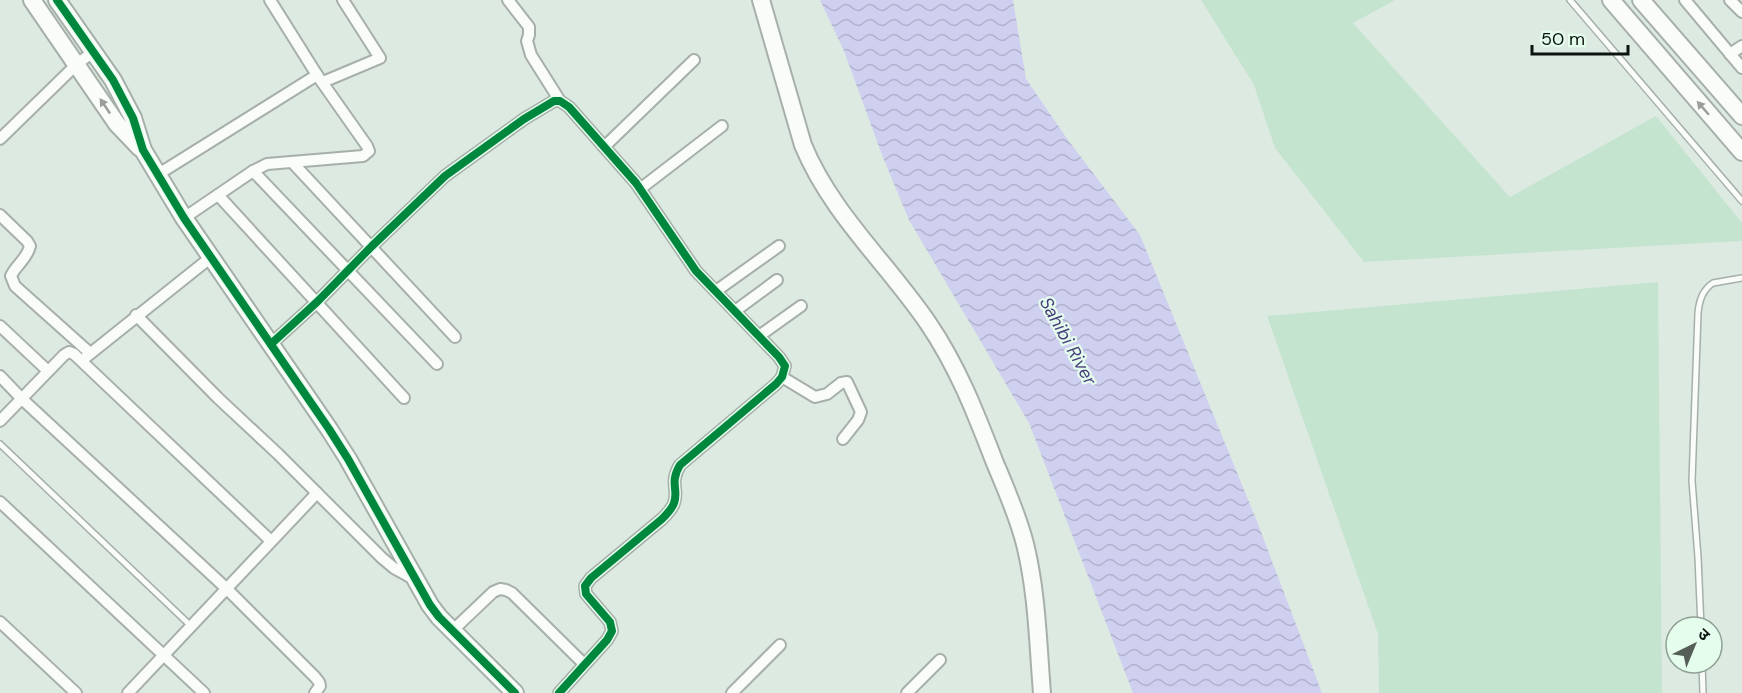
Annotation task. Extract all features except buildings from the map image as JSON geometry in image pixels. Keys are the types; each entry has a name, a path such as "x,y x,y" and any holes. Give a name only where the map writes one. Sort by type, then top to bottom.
{"street":[{"path":"32,0 117,124 143,150"},
{"path":"57,0 113,80 133,118 143,150 184,218 348,459 430,605 515,693"},
{"path":"184,218 267,164 363,156 369,151 368,146 320,78 270,0"},
{"path":"157,175 320,78 380,58 343,0"},
{"path":"508,0 529,27 527,41 531,55 560,101 576,114 640,189 686,258 785,366 782,377 680,465 675,474 676,500 673,507 662,519 591,578 585,586 586,594 609,621 612,631 608,640 560,693"},
{"path":"761,0 803,145 812,165 832,199 929,324 969,397 1018,521 1025,545 1034,589 1042,693"},
{"path":"1611,0 1742,152"},
{"path":"1641,0 1739,107"},
{"path":"1685,0 1742,68"},
{"path":"1730,54 1742,46"},
{"path":"0,139 77,64 93,52"},
{"path":"604,147 694,60"},
{"path":"271,344 445,176 542,107 554,100 560,101"},
{"path":"640,189 722,126"},
{"path":"292,162 455,337"},
{"path":"254,171 436,364"},
{"path":"218,195 404,398"},
{"path":"0,215 30,246 24,259 12,272 11,276 15,285 271,541"},
{"path":"716,291 779,246"},
{"path":"85,357 210,258"},
{"path":"735,311 777,280"},
{"path":"759,336 801,306"},
{"path":"136,315 382,558 394,568 416,580"},
{"path":"0,326 48,372"},
{"path":"0,421 69,352 85,357"},
{"path":"0,376 227,589 319,682 320,686 315,693"},
{"path":"782,377 815,397 827,394 841,382 847,382 861,412 858,420 843,439"},
{"path":"128,693 317,493"},
{"path":"0,502 204,693"},
{"path":"453,630 488,597 500,589 506,590 512,593 584,664"},
{"path":"0,622 76,693"},
{"path":"732,693 780,645"},
{"path":"907,693 940,660"}],"lane":[{"path":"1570,0 1742,201"},
{"path":"1700,615 1692,481 1699,302 1706,289 1713,283 1742,278"},
{"path":"0,444 191,626"},
{"path":"1702,675 1703,693"}],"green space":[{"path":"1201,0 1395,0 1353,23 1510,197 1656,116 1742,223 1742,241 1364,262 1275,148 1254,85"},
{"path":"1658,282 1662,693 1379,693 1378,634 1267,316"}],"water":[{"name":"Sahibi River","path":"820,0 1013,0 1026,79 1068,140 1140,235 1258,524 1322,693 1133,693 1029,423 909,220 882,155 844,51"}],"cycle path":[{"path":"57,0 113,80 133,118 143,150 184,218 348,459 430,605 439,617 515,693"},
{"path":"271,344 445,176 524,119 554,101 560,101 569,107 636,183 696,271 785,366 782,377 776,384 680,465 675,477 673,505 662,519 591,578 585,586 586,594 610,622 612,631 607,640 559,693"}]}
